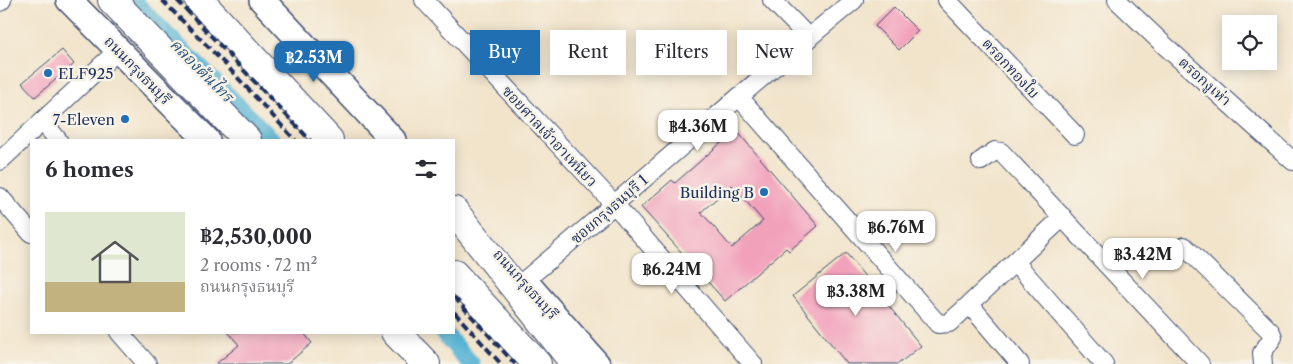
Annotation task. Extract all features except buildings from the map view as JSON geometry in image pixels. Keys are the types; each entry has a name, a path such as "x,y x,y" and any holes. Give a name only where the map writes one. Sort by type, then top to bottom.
{"main road":[{"name":"ถนนกรุงธนบุรี","path":"69,0 206,139"},
{"name":"ถนนกรุงธนบุรี","path":"112,0 246,139"},
{"path":"199,0 328,139"},
{"path":"262,0 392,139"},
{"name":"ถนนกรุงธนบุรี","path":"455,207 598,364"},
{"path":"455,212 575,364"},
{"path":"455,275 537,364"},
{"path":"383,334 409,364"},
{"path":"398,334 426,364"},
{"path":"420,334 446,364"}],"street":[{"name":"ซอยศาลเจ้าอาเหนียว","path":"424,0 615,205 753,364"},
{"path":"772,0 801,30"},
{"name":"ซอยกรุงธนบุรี 1","path":"812,35 854,0"},
{"name":"ตรอกทองใบ","path":"947,0 1075,136"},
{"name":"ตรอกงูเห่า","path":"1117,0 1293,161"},
{"path":"0,161 118,50"},
{"name":"ซอยกรุงธนบุรี 1","path":"524,281 615,205 688,139 764,75"},
{"path":"738,96 938,324 949,323 1063,217"},
{"path":"42,121 57,139"},
{"path":"981,161 994,151 1000,152 1200,364"},
{"path":"0,197 30,232"},
{"path":"1184,246 1271,332 1273,337 1262,353 1264,364"},
{"path":"1016,262 1104,364"},
{"path":"970,305 1020,364"},
{"path":"121,334 147,364"}],"waterway":[{"name":"คลองต้นไทร","path":"132,0 271,139"},
{"name":"คลองต้นไทร","path":"445,334 471,364"}],"railway":[{"path":"162,0 225,64 294,139"},
{"path":"177,0 309,139"},
{"path":"455,298 515,364"},
{"path":"455,313 501,364"}],"place":[{"name":"ELF925","path":"48,73"},
{"name":"7-Eleven","path":"125,119"},
{"name":"Building B","path":"764,192"}]}
